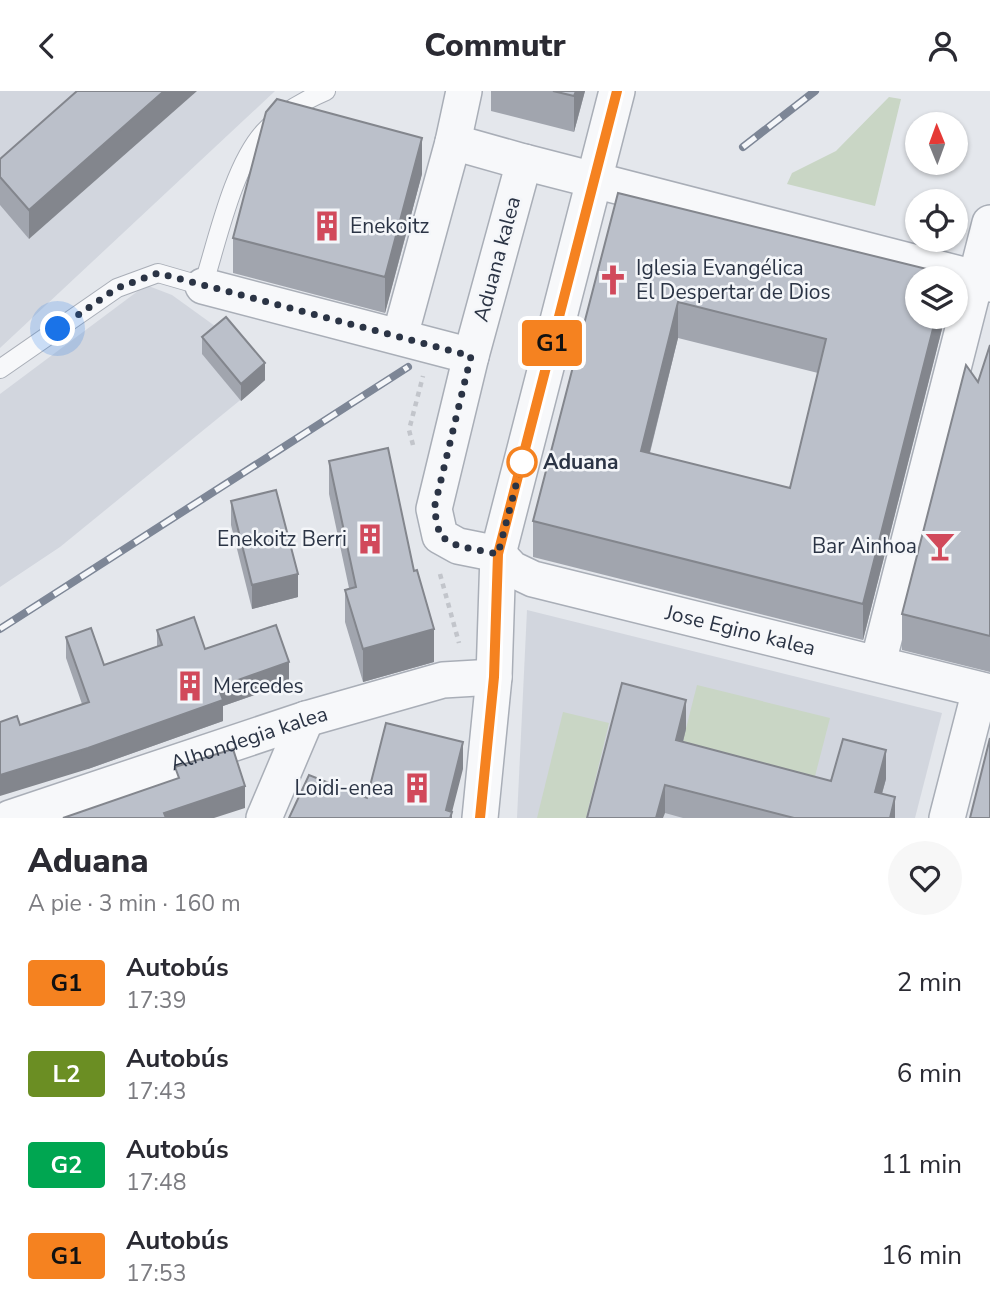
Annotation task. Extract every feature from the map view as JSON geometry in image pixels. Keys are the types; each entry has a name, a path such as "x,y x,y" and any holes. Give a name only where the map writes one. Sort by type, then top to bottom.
{"street":[{"path":"400,336 453,142 464,91"},
{"path":"480,818 494,677 498,554 617,91"},
{"path":"453,142 594,180 984,274"},
{"name":"Aduana kalea","path":"498,554 458,546 440,536 434,509 471,356 524,162"},
{"path":"878,663 984,274 990,223"},
{"path":"203,286 471,356"},
{"name":"Jose Egino kalea","path":"498,554 512,569 533,579 985,691"},
{"name":"Alhondegia kalea","path":"10,818 306,719 443,680 494,677"},
{"path":"947,818 985,691"},
{"path":"264,818 306,719"}],"lane":[{"path":"0,369 117,288 158,273 203,286 240,171 263,133 298,103 326,91"}],"shaded area":[{"path":"0,91 275,91 0,348"},
{"path":"146,285 172,295 226,334 265,380 60,547 0,587 0,394"},
{"path":"527,610 942,713 915,818 517,818"}],"green space":[{"path":"889,97 901,99 875,206 787,184 792,173 836,151"},
{"path":"697,685 830,718 813,784 680,752"},
{"path":"563,712 609,723 586,818 537,818"}],"building":[{"path":"77,91 164,91 29,210 0,177 0,159"},
{"path":"553,91 576,91 574,96"},
{"name":"Enekoitz","path":"277,99 422,138 385,277 233,238 266,112"},
{"path":"618,193 915,266 905,266 905,329 933,329 863,604 533,521","holes":["678,302 826,339 790,488 641,451"]},
{"path":"226,317 265,363 241,384 202,337"},
{"path":"990,345 990,636 902,614 966,365 978,382"},
{"path":"388,448 414,571 417,570 434,629 363,649 345,590 356,587 329,461"},
{"path":"276,490 298,574 252,585 231,501"},
{"path":"194,617 205,649 276,625 289,662 218,687 223,700 88,748 0,775 0,722 17,716 20,725 89,702 66,637 91,628 104,665 162,645 157,630"},
{"path":"622,683 686,700 676,740 831,781 843,739 886,750 875,792 895,797 890,818 794,818 665,785 656,818 587,818"},
{"path":"386,723 463,742 446,810 452,812 450,818 289,818 309,775 367,798"},
{"path":"990,738 990,818 970,818"},
{"path":"233,749 245,786 164,813 166,818 63,818 179,778 175,767"}],"railway":[{"path":"743,147 815,91"},
{"path":"0,629 408,367"}],"bus line":[{"name":"G1","path":"480,818 494,677 498,554 617,91"}],"place":[{"name":"Enekoitz","path":"327,226"},
{"name":"Iglesia Evangélica El Despertar de Dios","path":"613,280"},
{"name":"Aduana","path":"522,462"},
{"name":"Enekoitz Berri","path":"370,539"},
{"name":"Bar Ainhoa","path":"940,546"},
{"name":"Mercedes","path":"190,686"},
{"name":"Loidi-enea","path":"417,788"}],"route":[{"path":"58,329 117,288 158,273 471,356 434,509 440,536 458,546 498,554 522,462"}]}
